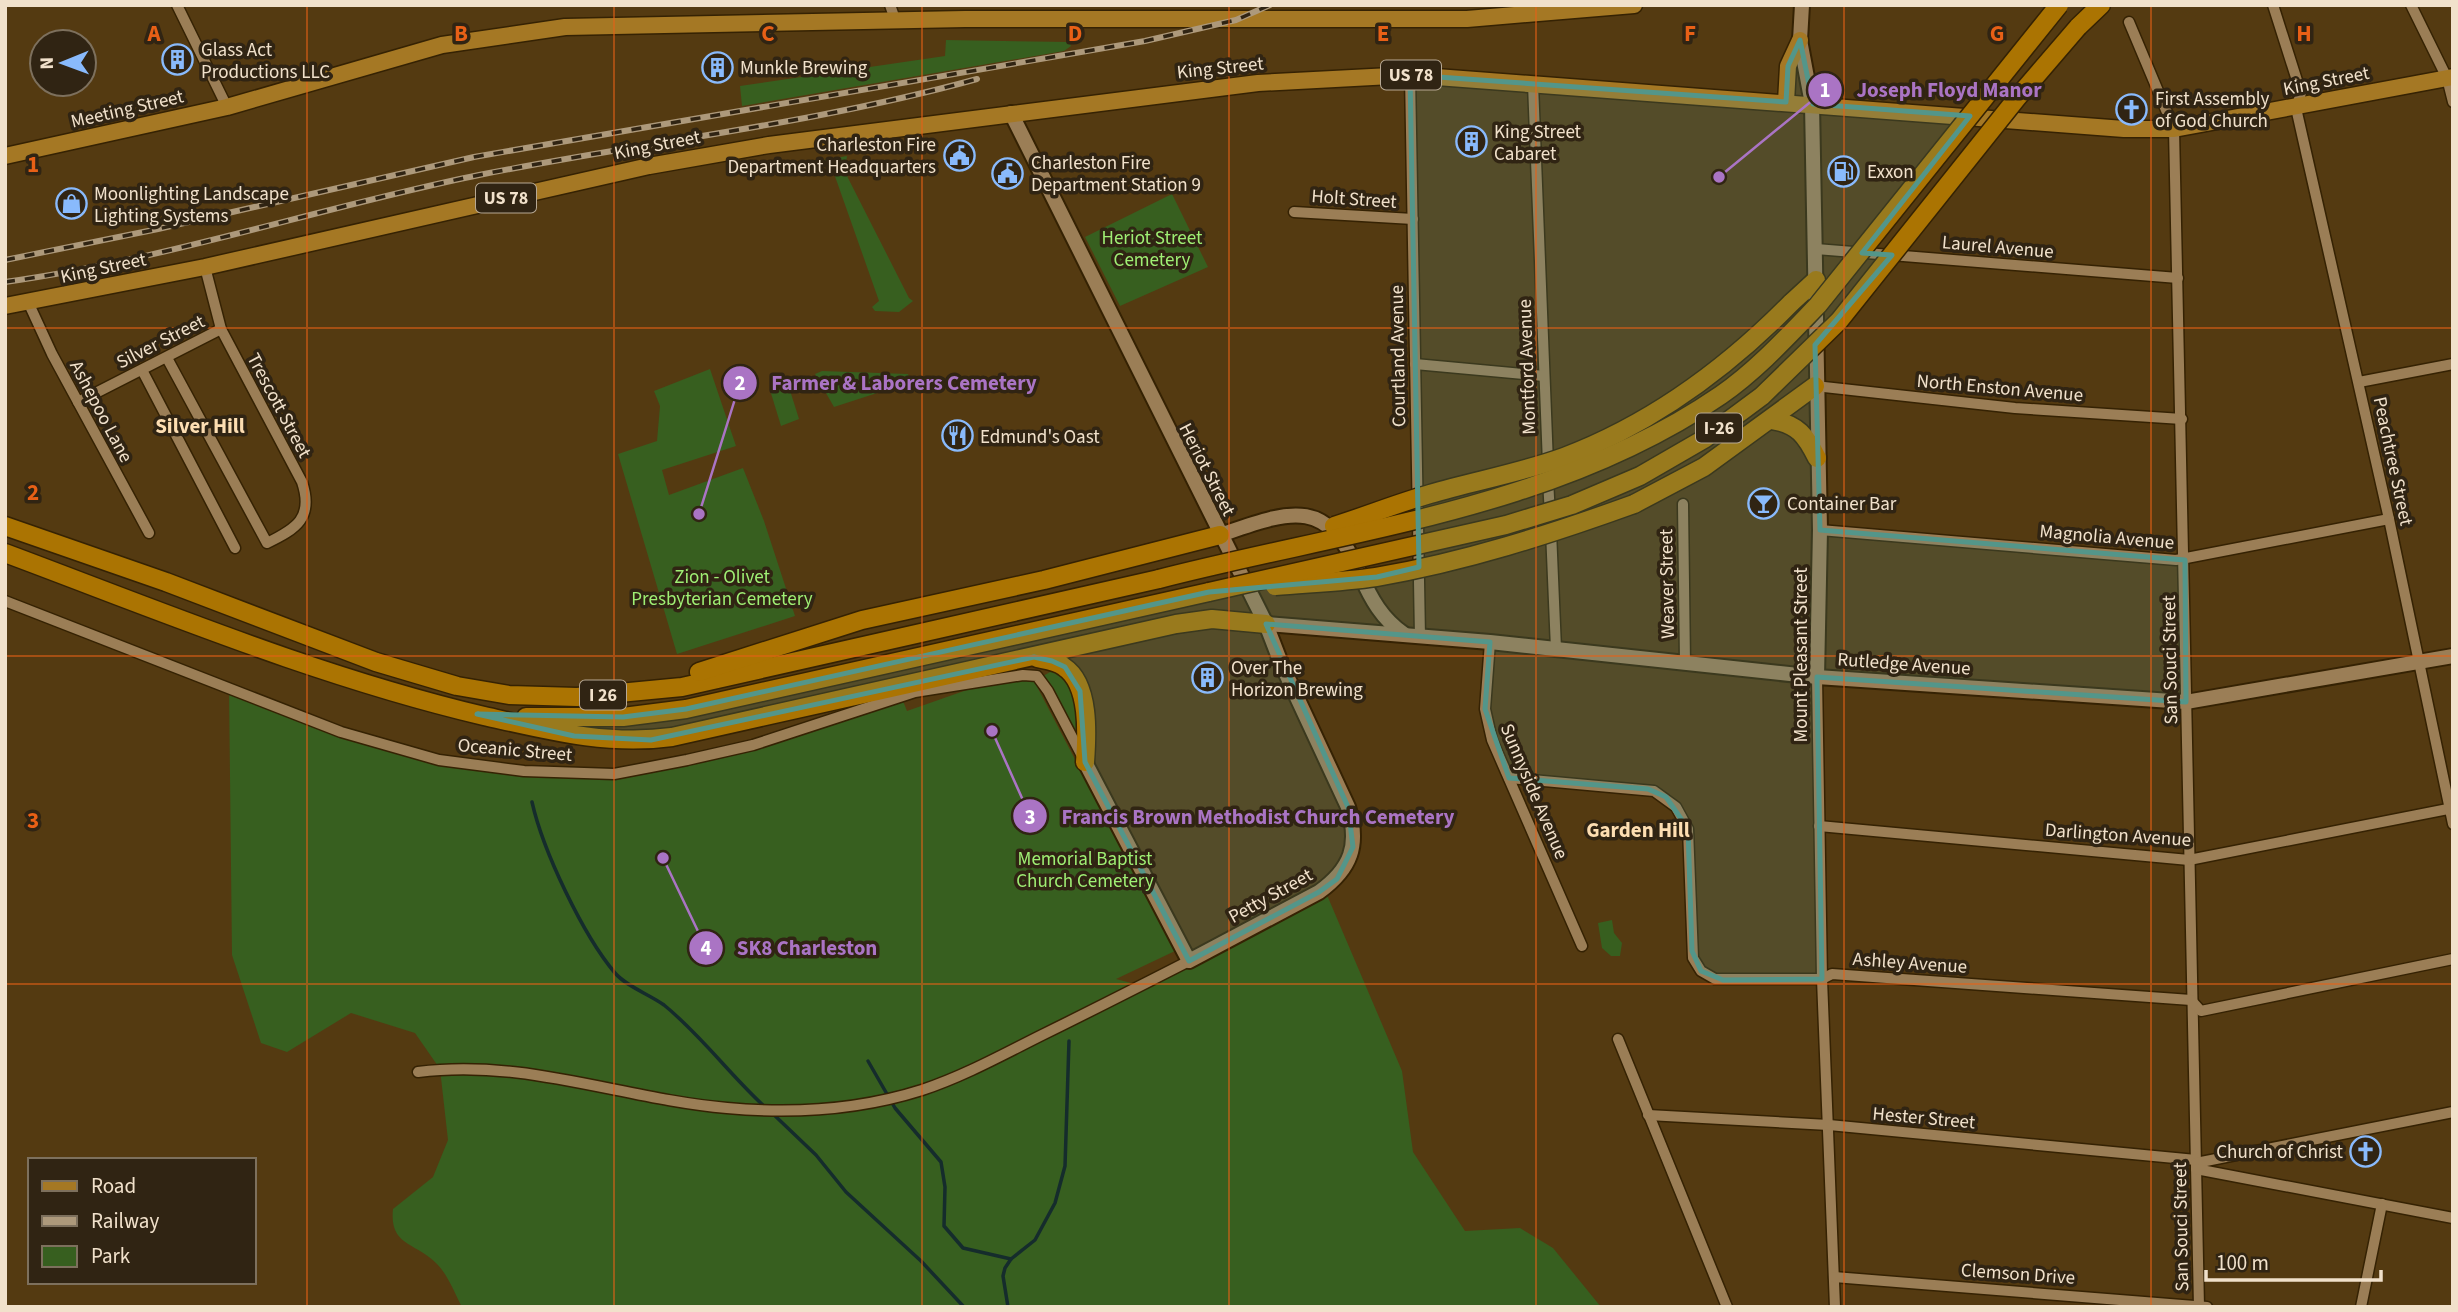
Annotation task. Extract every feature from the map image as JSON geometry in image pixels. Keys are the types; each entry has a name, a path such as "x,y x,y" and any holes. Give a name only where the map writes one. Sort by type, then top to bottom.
{"highway":[{"name":"I-26","path":"1159,579 1248,556 1497,500 1619,453 1723,394 1787,337 1818,304 2059,5"},
{"name":"I-26","path":"1170,601 1506,525 1573,505 1640,476 1704,439 1762,396 1839,321 2094,5"},
{"path":"2078,27 2101,5"},
{"path":"1248,556 1429,494 1562,458 1603,440 1701,384 1758,337 1816,279"},
{"path":"1209,592 1377,577 1510,546 1561,531 1634,504 1704,467 1772,420 1815,386"},
{"path":"1772,420 1787,422 1801,430 1817,458"},
{"name":"I 26","path":"5,526 166,582 376,662 457,686 509,695 577,697 682,687 1159,579"},
{"path":"577,697 704,671 862,620 1044,580 1220,535"},
{"name":"I 26","path":"5,553 255,647 401,696 477,714 547,719 623,717 686,709 1170,601"},
{"path":"477,714 574,736 628,741 651,740 1176,624 1212,619 1266,624"},
{"path":"1034,657 1065,667 1075,679 1083,705 1087,741 1085,762"}],"main road":[{"name":"Meeting Street","path":"5,156 227,107 442,45 535,30 629,23 896,22 964,12 1467,19 1634,5"},
{"name":"Mount Pleasant Street","path":"1802,5 1800,40 1812,104 1816,249 1815,386 1820,530 1817,677"},
{"path":"1786,102 1788,66 1800,40"},
{"name":"King Street","path":"5,306 205,267 649,166 769,145 1258,83 1410,75 2123,129 2174,129 2450,78"},
{"name":"Heriot Street","path":"1011,113 1266,624 1313,736 1348,807 1354,827 1353,847"},
{"path":"1220,535 1280,517 1303,514 1326,523 1348,547 1369,595 1386,621 1412,636"},
{"name":"Rutledge Avenue","path":"1266,624 1490,642 1817,677 2186,702 2453,656"},
{"path":"1085,762 1189,961"},
{"name":"Petty Street","path":"1189,961 1319,892 1337,879 1353,847"}],"street":[{"path":"177,5 227,107"},
{"path":"890,5 896,22"},
{"name":"Peachtree Street","path":"2273,5 2301,93 2296,107 2389,519 2453,824"},
{"path":"2411,5 2450,78 2453,102"},
{"name":"San Souci Street","path":"2129,22 2174,129 2185,560 2190,1000 2202,1306"},
{"name":"Courtland Avenue","path":"1410,75 1415,365 1412,636"},
{"name":"Montford Avenue","path":"1533,84 1556,649"},
{"name":"Holt Street","path":"1294,212 1413,219"},
{"name":"Laurel Avenue","path":"1816,249 2178,278"},
{"name":"Trescott Street","path":"167,358 267,543 294,529 300,523 305,492 221,329 205,267"},
{"name":"Ashepoo Lane","path":"29,303 78,402 149,533"},
{"name":"Silver Street","path":"78,402 221,329"},
{"path":"2359,382 2453,364"},
{"path":"1415,365 1544,376"},
{"path":"142,370 235,548"},
{"name":"North Enston Avenue","path":"1815,386 2015,408 2182,419"},
{"name":"Weaver Street","path":"1683,504 1685,663"},
{"name":"Magnolia Avenue","path":"1820,530 2185,560 2389,519"},
{"name":"Oceanic Street","path":"5,601 341,732 439,760 524,771 614,774 753,745 915,692 1006,675 1037,677 1048,691 1085,762"},
{"name":"Sunnyside Avenue","path":"1490,642 1485,709 1497,756 1582,946"},
{"name":"Mount Pleasant Street","path":"1817,677 1822,979 1835,1307"},
{"name":"Ashley Avenue","path":"1509,778 1648,789 1666,797 1681,814 1688,829 1692,951 1701,971 1723,980 1822,979 1832,974 2190,1000 2201,1011 2453,960"},
{"name":"Darlington Avenue","path":"1819,827 2189,860 2451,808"},
{"path":"418,1072 483,1068 556,1076 726,1108 785,1111 836,1108 919,1091 963,1075 1189,961"},
{"path":"1618,1039 1727,1307"},
{"path":"2196,1164 2453,1112"},
{"name":"Hester Street","path":"1648,1115 1829,1125 2196,1164 2453,1218"},
{"path":"2361,1307 2382,1204"},
{"name":"Clemson Drive","path":"1834,1277 2202,1306"}],"highlighted area":[{"path":"1800,40 1813,104 1970,116 1862,253 1892,255 1815,345 1820,530 2185,560 2186,702 1817,677 1822,979 1723,980 1701,971 1692,951 1688,829 1666,797 1648,789 1509,778 1485,709 1490,642 1266,624 1348,807 1353,847 1337,879 1319,892 1189,961 1085,762 1080,691 1065,667 1052,661 1034,657 651,740 574,736 477,714 623,717 686,709 1209,592 1377,577 1419,567 1410,75 1786,102 1788,66"}],"green space":[{"path":"946,40 1069,42 1071,46 1064,51 742,106 740,86 945,56"},
{"path":"847,156 845,169 848,178 909,298 913,301 899,312 875,311 872,307 879,301 831,165 823,160"},
{"name":"Heriot Street Cemetery","path":"1172,194 1208,267 1120,306 1085,237"},
{"name":"Zion - Olivet Presbyterian Cemetery","path":"710,369 736,446 662,470 669,495 743,468 764,521 795,616 677,654 618,454 657,441 660,406 654,391"},
{"path":"822,371 908,374 911,382 834,407 815,374"},
{"path":"788,384 799,419 781,426 770,390"},
{"path":"1052,671 1062,671 1075,693 1078,740 1043,676"},
{"name":"Memorial Baptist Church Cemetery","path":"1032,677 1175,951 1116,979 1142,986 1324,888 1402,1071 1413,1152 1465,1231 1520,1228 1553,1248 1601,1307 462,1307 441,1268 400,1237 395,1231 393,1221 393,1209 433,1177 448,1140 440,1069 415,1033 351,1013 287,1052 261,1043 232,955 229,687 341,732 439,760 614,774 687,760 901,696 907,711 981,685"},
{"path":"1612,920 1614,933 1622,943 1620,956 1611,956 1602,948 1598,923"}],"waterway":[{"path":"532,802 545,844 566,892 590,937 615,973 678,1017 765,1107"},
{"path":"1008,1307 1003,1276 1005,1268 1011,1259 1035,1240 1055,1203 1065,1166 1069,1041"},
{"path":"868,1061 895,1108 941,1162 945,1187 944,1226 963,1248 1011,1259"},
{"path":"771,1112 816,1155 846,1192 921,1261 964,1307"}],"railway":[{"path":"5,260 158,229 474,157 1145,41 1236,20 1270,5"},
{"path":"5,282 184,247 479,175 792,120 916,95 977,79"}],"place":[{"name":"Glass Act Productions LLC","path":"178,60"},
{"name":"Munkle Brewing","path":"717,67"},
{"name":"First Assembly of God Church","path":"2132,109"},
{"name":"King Street Cabaret","path":"1471,142"},
{"name":"Charleston Fire Department Headquarters","path":"959,155"},
{"name":"Exxon","path":"1844,171"},
{"name":"Charleston Fire Department Station 9","path":"1008,173"},
{"name":"Joseph Floyd Manor","path":"1719,177"},
{"name":"Moonlighting Landscape Lighting Systems","path":"71,204"},
{"name":"Edmund's Oast","path":"957,436"},
{"name":"Container Bar","path":"1764,503"},
{"name":"Farmer & Laborers Cemetery","path":"699,514"},
{"name":"Over The Horizon Brewing","path":"1208,678"},
{"name":"Francis Brown Methodist Church Cemetery","path":"992,731"},
{"name":"SK8 Charleston","path":"663,858"},
{"name":"Church of Christ","path":"2366,1151"}],"district":[{"name":"Silver Hill","path":"200,426"},
{"name":"Garden Hill","path":"1638,830"}]}
